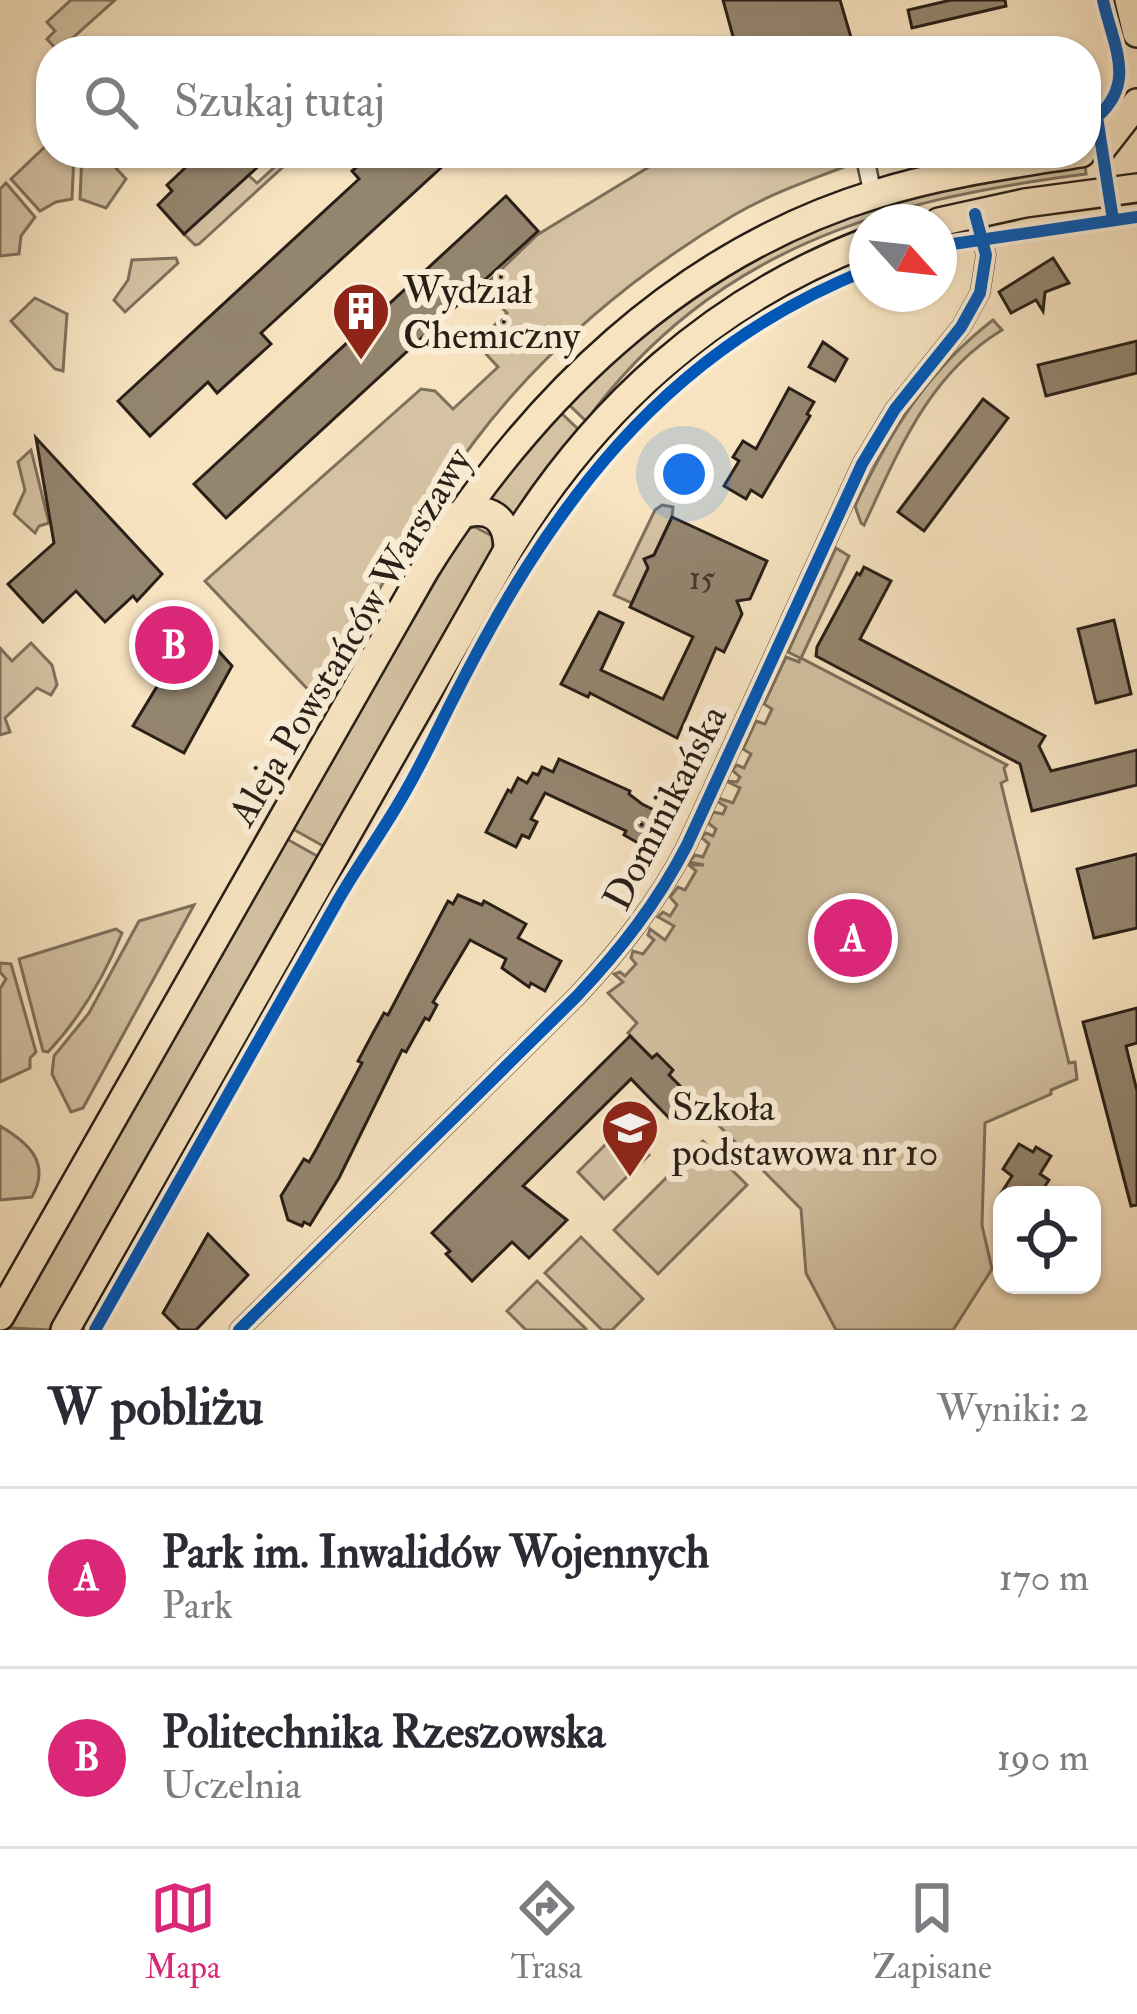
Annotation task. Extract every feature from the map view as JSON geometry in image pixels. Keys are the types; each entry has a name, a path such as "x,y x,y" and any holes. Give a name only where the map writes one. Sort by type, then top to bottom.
{"main road":[{"path":"1129,0 1137,33"},
{"path":"1101,140 1137,103"},
{"name":"Aleja Powstańców Warszawy","path":"1101,150 1137,145"},
{"name":"Aleja Powstańców Warszawy","path":"0,1316 459,515 500,458 553,398 641,319 770,236 872,195 989,168"},
{"path":"957,218 1137,188"},
{"path":"65,1330 508,550 563,467 633,390 739,304 849,249"},
{"path":"459,515 481,510 499,518 508,536 508,550"}],"street":[{"path":"867,168 872,195"},
{"name":"Dominikańska","path":"239,1330 577,996 623,947 654,904 687,845 862,464 895,409 961,327 980,293 986,255 975,214"}],"shaded area":[{"path":"71,0 115,0 75,36 50,36 55,31 47,22"},
{"path":"36,155 36,168 73,168 72,199 40,211 11,179"},
{"path":"81,168 116,168 126,179 106,208 80,199"},
{"path":"274,168 282,168 199,244 184,234 248,175 257,183"},
{"path":"647,168 841,168 780,192 697,238 627,288 560,345 501,408 452,472 317,699 205,581 421,389 435,391 453,409 498,367 476,343 507,313 483,287 537,235"},
{"path":"1057,168 1085,168 1086,174 922,204 882,204"},
{"path":"6,183 35,217 21,236 19,254 0,256 0,189"},
{"path":"849,216 849,227 746,274 689,314 636,362 586,421 566,402 690,301 734,272"},
{"path":"176,258 178,263 125,312 114,300 128,280 132,260"},
{"path":"35,298 67,314 63,371 55,369 11,321"},
{"path":"993,320 1002,330 935,391 864,525 855,506 912,404 949,360"},
{"path":"558,410 578,429 513,516 500,503 485,498"},
{"path":"31,450 49,523 35,533 14,514 25,490 18,462"},
{"path":"662,505 673,507 672,517 632,603 614,595 655,510"},
{"path":"475,527 492,536 493,549 325,847 291,828 466,529"},
{"path":"836,548 849,556 801,658 1007,765 1007,780 1001,783 1069,1063 1075,1062 1077,1079 985,1123 982,1225 992,1269 953,1330 836,1330 806,1273 801,1209 669,1075 672,1070 652,1058 628,1033 637,1023 608,993 623,982 614,974 625,976 636,964 633,951 643,954 654,940 648,935 650,929 665,940 674,926 658,917 663,912 670,916 677,905 670,897 678,887 685,890 696,871 689,865 704,865 689,862 695,855 703,857 709,844 701,837 713,836 716,829 708,823 713,812 723,814 726,807 718,798 733,803 740,788 726,781 737,782 740,777 732,770 737,765 744,768 751,754 743,749 756,721 765,724 772,709 764,704 786,657 799,662 800,658 788,652"},
{"path":"31,643 52,665 57,685 51,695 37,688 5,718 10,732 0,735 0,648 12,661"},
{"path":"285,838 319,857 50,1330 10,1328"},
{"path":"340,869 346,878 90,1330 78,1330"},
{"path":"194,905 83,1108 71,1112 52,1074 54,1056 89,1013 139,921"},
{"path":"116,929 122,933 91,996 60,1039 48,1052 43,1051 19,959"},
{"path":"0,963 11,964 36,1052 30,1068 0,1082 0,989 6,979"},
{"path":"0,1126 34,1155 39,1174 32,1197 0,1200"},
{"path":"622,1128 649,1155 604,1199 578,1172"},
{"path":"703,1141 747,1185 658,1274 614,1230"},
{"path":"581,1237 643,1299 612,1330 602,1330 545,1273"},
{"path":"537,1281 585,1330 526,1330 507,1311"}],"building":[{"path":"723,0 840,0 851,36 733,36"},
{"path":"951,0 1005,0 1006,6 912,28 908,10"},
{"path":"185,168 257,168 184,234 158,205 172,191 167,185"},
{"path":"441,168 261,333 271,344 217,393 208,382 150,436 118,401 359,179 352,171"},
{"name":"Wydział Chemiczny","path":"506,196 538,231 226,518 194,484"},
{"path":"1053,258 1069,283 1045,292 1043,311 1036,300 1011,313 999,292"},
{"path":"1137,341 1137,373 1046,396 1038,365"},
{"path":"823,342 847,359 835,381 809,367"},
{"path":"789,388 814,402 810,416 762,497 751,490 746,499 724,486 739,461 733,457 743,441 756,449"},
{"path":"983,399 1008,418 924,531 898,512"},
{"path":"36,438 162,574 137,601 133,596 105,622 76,591 43,622 8,584 54,543"},
{"path":"672,517 767,561 750,599 737,601 742,614 724,652 716,648 677,738 590,693 588,697 561,684 599,612 623,623 601,670 663,699 693,637 630,607 648,568 644,559 654,555"},
{"path":"864,567 891,581 860,639 1045,736 1039,746 1051,771 1137,750 1137,785 1032,811 1020,764 816,656"},
{"path":"180,608 232,666 184,753 133,726 170,665 177,645 161,627"},
{"path":"1114,620 1131,694 1096,703 1078,629"},
{"path":"559,759 630,791 662,814 645,847 624,835 626,831 545,793 531,819 537,822 529,838 522,835 516,847 486,832 518,778 527,783 542,767 553,772"},
{"path":"1137,854 1137,928 1094,938 1077,869"},
{"path":"458,895 482,905 484,901 526,924 518,938 561,961 545,991 531,983 529,987 502,968 506,959 470,940 433,1002 437,1005 429,1020 425,1018 406,1052 402,1050 339,1178 310,1225 288,1220 281,1196 304,1159 309,1162 384,1013 388,1015 448,901 453,904"},
{"path":"1137,1008 1137,1043 1126,1046 1137,1091 1137,1205 1131,1206 1083,1022"},
{"path":"630,1036 652,1058 657,1054 673,1070 669,1075 691,1097 669,1118 631,1079 523,1186 567,1220 529,1258 512,1242 472,1281 432,1233"},
{"path":"1019,1144 1051,1156 1040,1174 1049,1180 1045,1186 1006,1186 1012,1176 1003,1169"},
{"path":"208,1234 248,1275 196,1330 180,1330 163,1313"}],"cycle path":[{"path":"1101,113 1119,77 1103,0"},
{"path":"1101,143 1113,220"},
{"path":"239,1330 577,996 651,906 687,845 862,464 895,409 961,327 980,293 986,255 975,214"},
{"path":"957,243 1137,217"},
{"path":"95,1330 337,902 410,783 487,634 570,504 669,393 728,346 793,305 849,279"}],"place":[{"name":"Wydział Chemiczny","path":"361,362"},
{"name":"Politechnika Rzeszowska","path":"174,645"},
{"name":"Park im. Inwalidów Wojennych","path":"853,938"},
{"name":"Szkoła podstawowa nr 10","path":"630,1179"}]}
